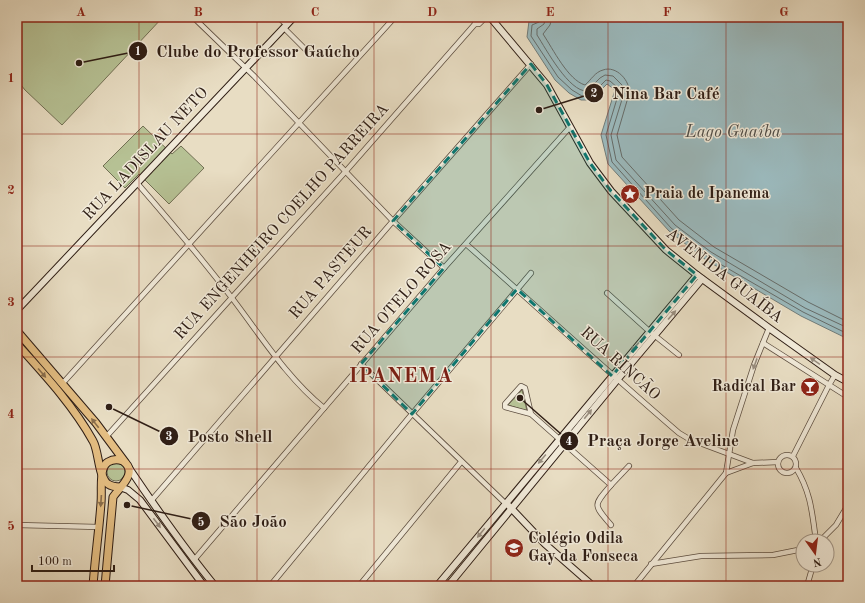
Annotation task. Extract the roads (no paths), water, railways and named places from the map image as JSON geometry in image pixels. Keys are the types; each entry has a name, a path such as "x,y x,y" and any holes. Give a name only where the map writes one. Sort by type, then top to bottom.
{"main road":[{"path":"17,331 96,423 127,465 130,473 129,477 114,497 105,586"},
{"path":"17,344 67,401 94,442 102,475 106,482 109,485 120,488"},
{"path":"92,586 99,527 103,468 109,461 113,460 121,460 127,465"}],"street":[{"path":"193,17 246,68 393,220 444,268"},
{"path":"278,17 285,27 309,52"},
{"name":"RUA LADISLAU NETO","path":"17,310 294,17"},
{"path":"62,384 395,17"},
{"path":"475,24 475,21 479,17"},
{"path":"475,24 479,24 483,20 483,17"},
{"name":"AVENIDA GUAÍBA","path":"490,17 547,84 590,163 611,191 666,250 702,279 769,328 835,375 848,382"},
{"name":"RUA ENGENHEIRO COELHO PARREIRA","path":"106,437 346,171 475,24"},
{"name":"RUA PASTEUR","path":"151,501 393,220 531,64"},
{"name":"RUA OTELO ROSA","path":"194,560 444,268 570,127"},
{"path":"137,183 189,244 300,385 324,408"},
{"name":"RUA RINCÃO","path":"466,244 614,378 679,433 690,439 753,463 778,462"},
{"path":"270,586 531,273"},
{"path":"437,586 505,503 614,378 697,275"},
{"path":"651,333 702,279"},
{"path":"607,293 651,333 679,355"},
{"path":"634,586 650,564 726,473 733,430 754,365 769,328"},
{"name":"AVENIDA GUAÍBA","path":"763,343 848,396"},
{"path":"361,364 461,462 511,508 545,544 593,586"},
{"path":"793,456 835,375"},
{"path":"448,586 564,445 614,378"},
{"path":"531,414 525,388 521,386 504,406 531,414 564,445 611,485"},
{"path":"796,468 789,473 785,473 778,467 778,462 780,458 788,454 793,456 797,463 796,468 805,483 811,504 815,533"},
{"path":"359,586 461,462"},
{"path":"726,473 753,463"},
{"path":"127,465 151,501 215,586"},
{"path":"611,525 599,510 597,501 629,466"},
{"path":"120,488 128,490 140,500 204,586"},
{"path":"828,533 836,525 848,505"},
{"path":"17,525 99,527"},
{"path":"650,564 701,556 773,555 795,551"},
{"path":"455,564 461,569"},
{"path":"807,586 811,573"}],"water":[{"name":"Lago Guaíba","path":"541,17 848,17 848,339 801,316 706,260 669,231 608,164 601,135 615,90 607,84 591,100 581,100 569,93 555,80 527,37 529,21"}],"place":[{"name":"Clube do Professor Gaúcho","path":"79,63"},
{"name":"Nina Bar Café","path":"539,110"},
{"name":"Praia de Ipanema","path":"630,194"},
{"name":"Radical Bar","path":"810,387"},
{"name":"Praça Jorge Aveline","path":"520,398"},
{"name":"Posto Shell","path":"109,407"},
{"name":"São João","path":"127,505"},
{"name":"Colégio Odila Gay da Fonseca","path":"514,548"}],"district":[{"name":"IPANEMA","path":"401,377"}]}
